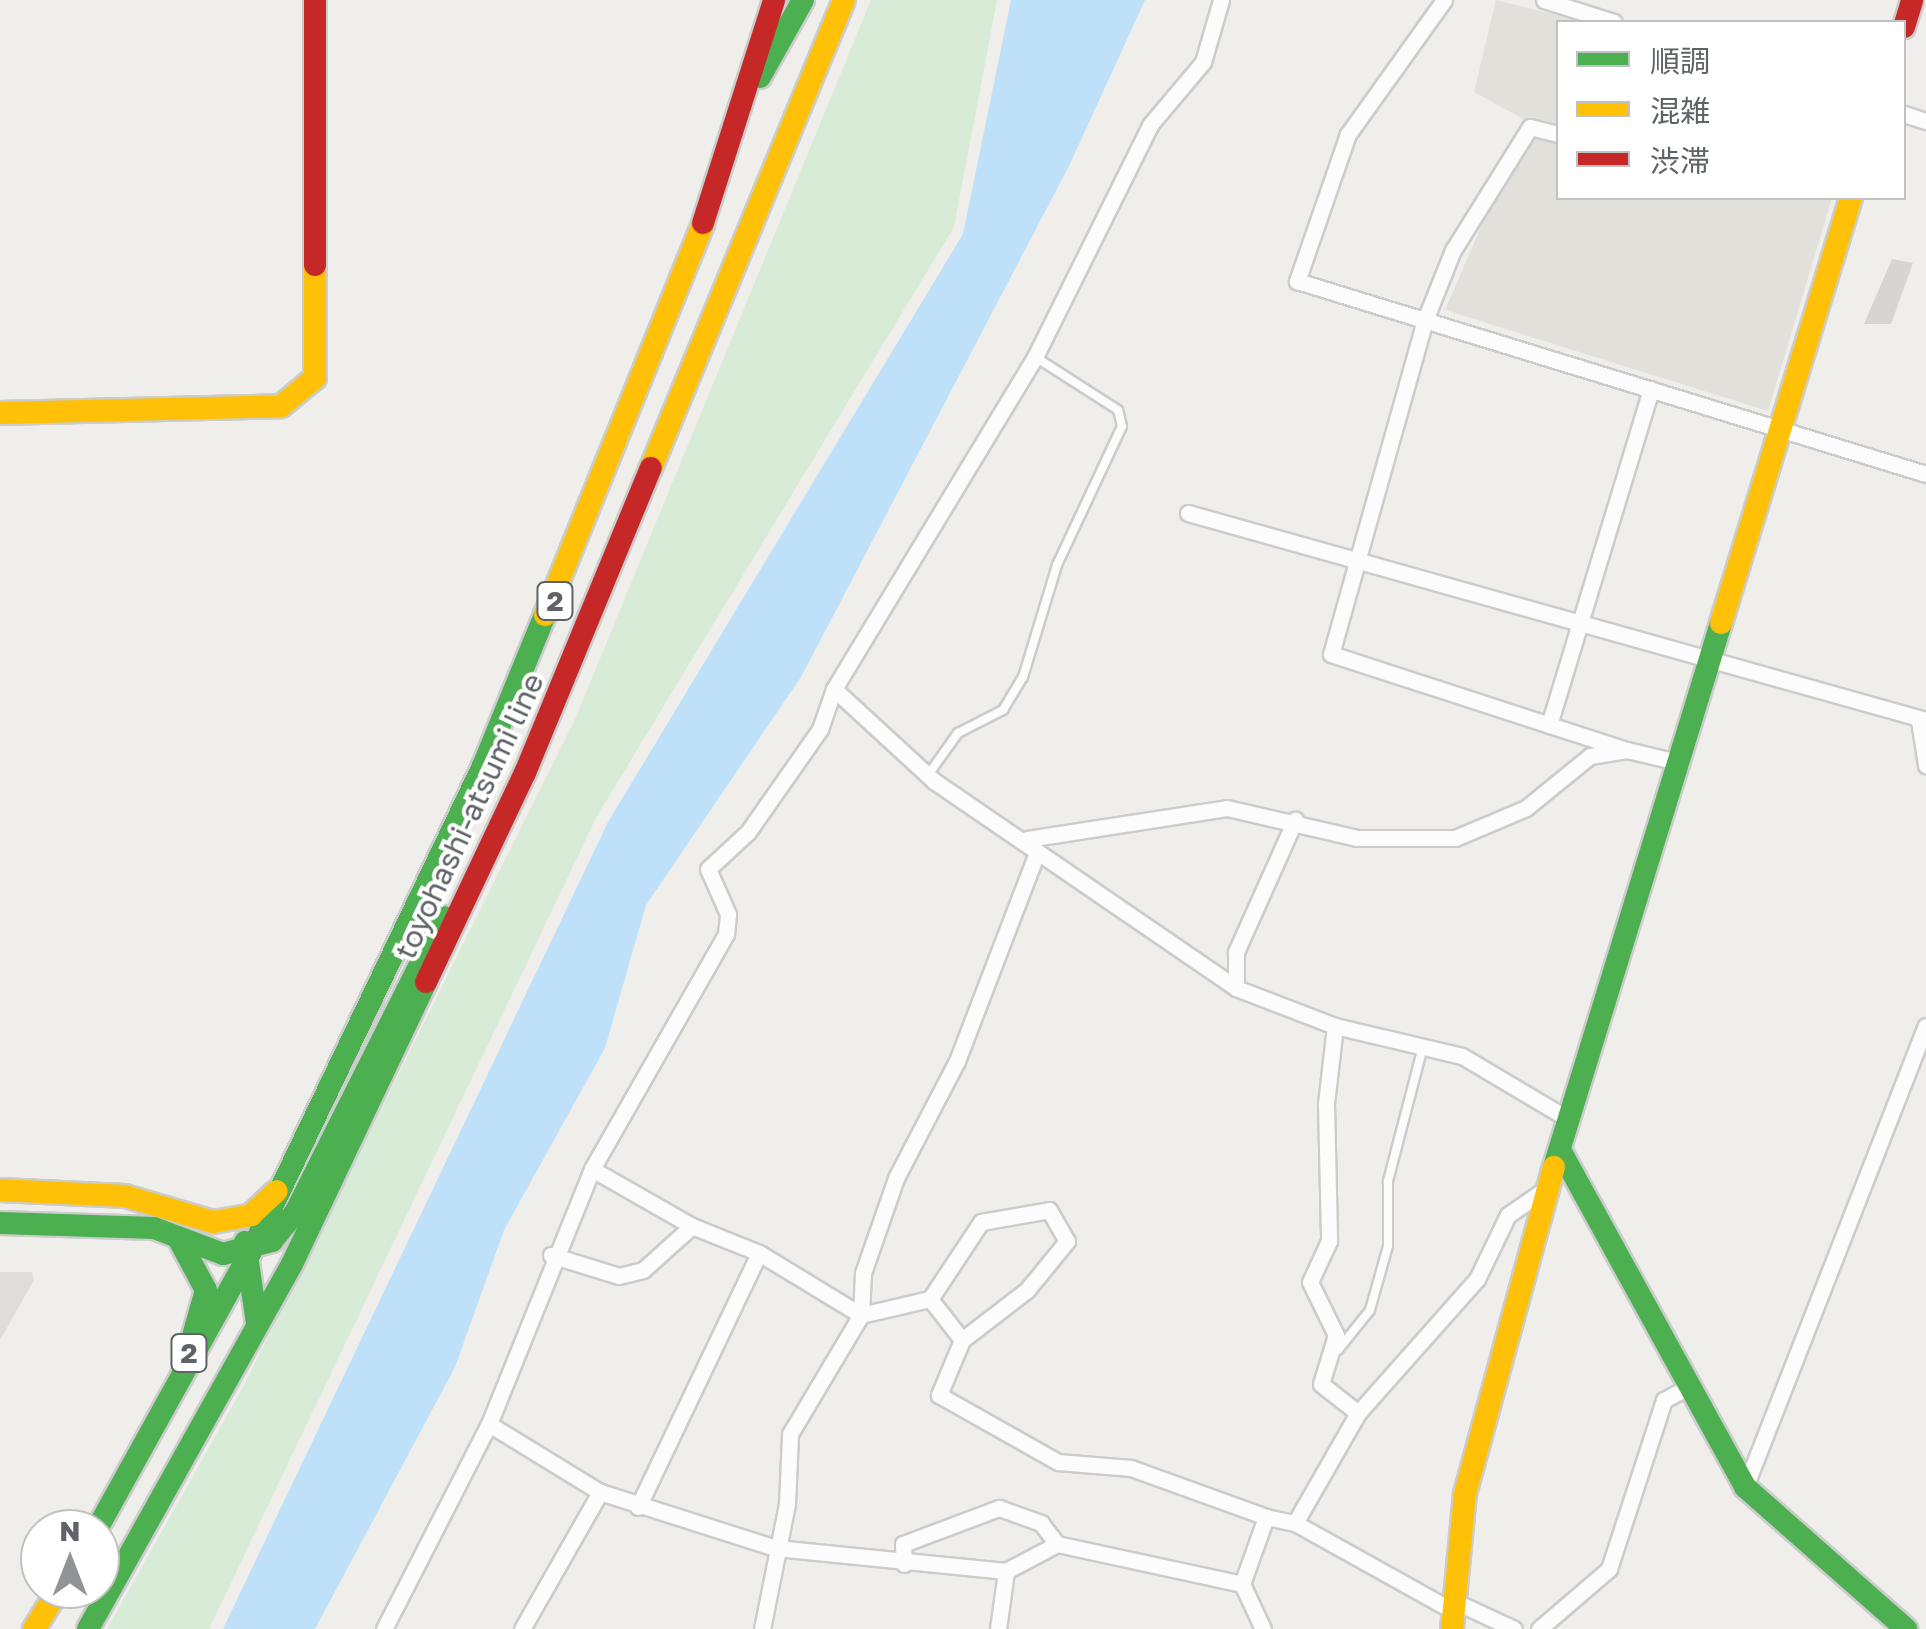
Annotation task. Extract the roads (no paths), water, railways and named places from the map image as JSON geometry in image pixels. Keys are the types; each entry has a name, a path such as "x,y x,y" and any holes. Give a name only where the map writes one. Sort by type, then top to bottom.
{"street":[{"path":"0,412 258,410 281,406 315,378 315,0"},
{"name":"toyohashi-atsumi line","path":"107,1509 188,1354 250,1253 408,935 569,569 694,252 774,0"},
{"path":"738,116 803,0"},
{"name":"toyohashi-atsumi line","path":"88,1629 257,1323 536,747 844,0"},
{"path":"384,1629 489,1424 551,1255 592,1168 726,934 728,914 708,869 748,832 820,730 834,689 1034,357 1150,125 1203,62 1221,0"},
{"path":"1444,0 1348,134 1298,281 1926,473"},
{"path":"1544,0 1608,20"},
{"path":"1556,134 1530,127 1453,250 1425,320 1331,654 1628,750 1680,763"},
{"path":"1453,1614 1474,1459 1547,1188 1850,200"},
{"path":"1550,725 1650,389"},
{"path":"1188,513 1922,720 1926,765"},
{"path":"834,689 928,776 1026,839 1036,855 1236,988 1335,1026 1462,1056 1570,1120"},
{"path":"0,1223 78,1220 176,1236 222,1254 250,1253 296,1212 536,747"},
{"path":"1026,839 1227,808 1295,820 1357,838 1454,838 1526,808 1590,756 1628,750"},
{"path":"1236,988 1236,952 1295,820"},
{"path":"762,1629 790,1434 861,1315 863,1273 896,1178 957,1061 1036,855"},
{"path":"1335,1026 1326,1104 1329,1241 1310,1282 1338,1350 1321,1384 1358,1413"},
{"path":"1744,1487 1926,1026"},
{"path":"1560,1150 1686,1389 1744,1487 1906,1629"},
{"path":"592,1168 692,1226 759,1253 861,1315 930,1300 980,1222 1049,1210 1068,1241 1027,1290 962,1340 939,1394 1058,1462 1130,1468 1266,1517 1295,1523 1453,1614 1514,1629"},
{"path":"0,1190 125,1196 236,1220 263,1208 285,1180"},
{"path":"1295,1523 1358,1413 1478,1278 1508,1214 1547,1188"},
{"path":"236,1220 250,1253 257,1323"},
{"path":"551,1255 619,1276 643,1270 692,1226"},
{"path":"176,1236 206,1290 188,1354"},
{"path":"638,1507 759,1253"},
{"path":"930,1300 962,1340"},
{"path":"1539,1629 1610,1569 1664,1400 1686,1389"},
{"path":"489,1424 600,1492 776,1548 904,1564 1006,1571 1057,1544 1242,1584"},
{"path":"522,1629 600,1492"},
{"path":"904,1564 903,1544 999,1508 1042,1523 1057,1544"},
{"path":"1263,1629 1242,1584 1266,1517"},
{"path":"998,1629 1006,1571"}],"lane":[{"path":"928,776 958,733 1003,710 1024,677 1056,565 1122,426 1118,410 1034,357"},
{"path":"1338,1350 1370,1310 1388,1246 1388,1181 1423,1047"}],"water":[{"path":"1011,0 1145,0 1069,166 801,677 646,905 605,1048 504,1230 455,1367 315,1629 223,1629 608,822 963,234"}]}
